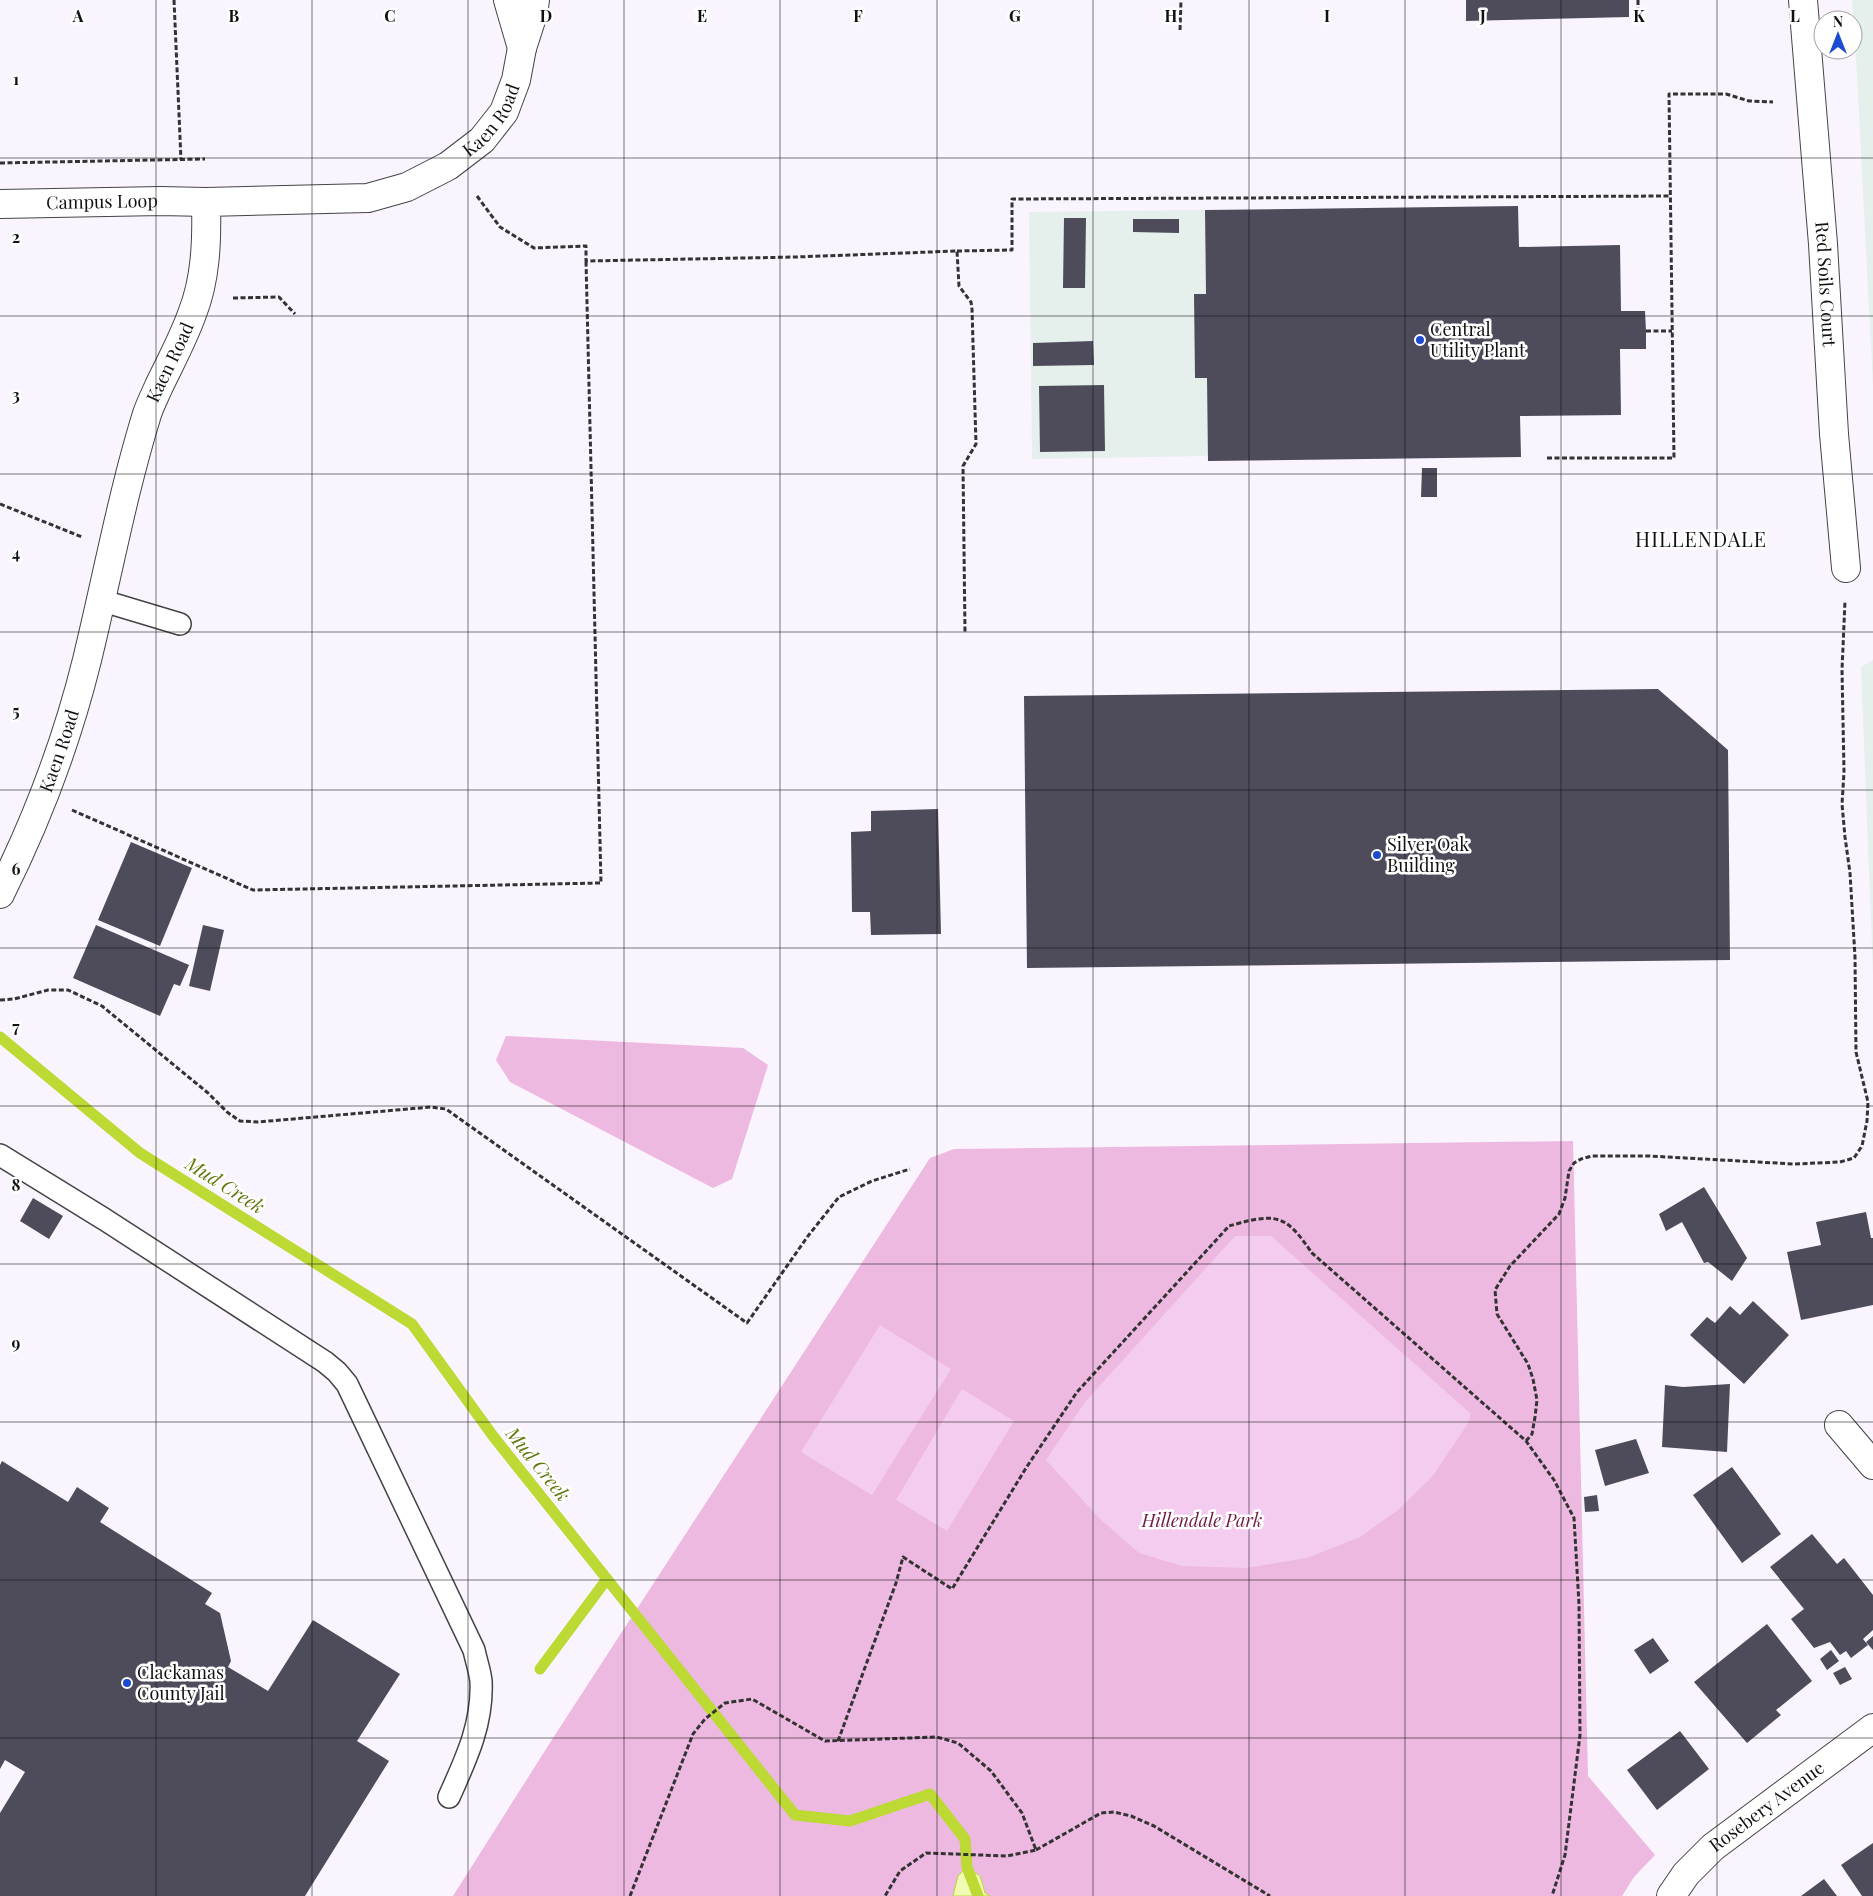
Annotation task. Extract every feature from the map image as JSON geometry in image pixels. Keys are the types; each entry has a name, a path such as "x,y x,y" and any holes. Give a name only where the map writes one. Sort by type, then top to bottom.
{"street":[{"name":"Kaen Road","path":"508,0 522,48"},
{"name":"Kaen Road","path":"0,894 44,796 68,728 87,661 100,600 147,412 201,290 206,242 206,202 368,198 407,187 432,176 482,140 504,112 516,80 522,48 533,14 535,0"},
{"name":"Red Soils Court","path":"1802,0 1823,244 1837,474 1846,568"},
{"name":"Campus Loop","path":"0,204 206,202"},
{"path":"1839,1425 1873,1465"},
{"name":"Rosebery Avenue","path":"1671,1896 1686,1874 1713,1847 1873,1728"}],"lane":[{"path":"100,600 180,624"},
{"path":"0,1155 104,1219 326,1362 338,1372 347,1384 474,1650 481,1679 481,1703 478,1725 470,1750 449,1797"}],"path":[{"path":"174,0 180,160"},
{"path":"1180,30 1181,0"},
{"path":"1638,0 1638,16"},
{"path":"1548,458 1674,458 1669,94 1726,94 1749,101 1774,102"},
{"path":"0,163 205,159"},
{"path":"64,807 253,890 601,882 586,246 534,248 500,227 477,196"},
{"path":"586,261 796,258 1012,250 1012,200 1671,196"},
{"path":"957,251 959,286 971,302 972,310 976,444 963,466 965,632"},
{"path":"233,298 280,297 295,314"},
{"path":"1646,331 1672,331"},
{"path":"0,504 85,539"},
{"path":"1526,1441 1532,1434 1537,1400 1533,1379 1528,1364 1497,1314 1496,1290 1510,1266 1559,1214 1565,1198 1569,1172 1574,1163 1592,1156 1648,1156 1794,1164 1840,1162 1854,1158 1862,1146 1867,1121 1868,1102 1856,1052 1855,958 1850,873 1842,804 1844,772 1842,670 1846,568"},
{"path":"0,1000 14,999 48,990 68,990 102,1006 240,1121 258,1122 431,1107 446,1109 747,1323 808,1236 839,1198 872,1181 910,1169"},
{"path":"838,1742 896,1582 903,1557 952,1589 1026,1468 1077,1392 1229,1226 1253,1219 1279,1220 1299,1234 1312,1253 1526,1441 1554,1480 1574,1518 1580,1604 1580,1735 1565,1855 1552,1896"},
{"path":"630,1896 694,1734 704,1719 725,1703 752,1699 825,1742 937,1737 958,1743 992,1770 1022,1813 1036,1850"},
{"path":"885,1896 900,1871 926,1853 1007,1856 1036,1850 1101,1813 1114,1812 1131,1816 1154,1826 1270,1896"}],"shaded area":[{"path":"1852,0 1873,0 1873,386 1856,60 1863,60 1863,10 1853,10"},
{"path":"1205,210 1206,294 1194,294 1207,378 1208,456 1032,459 1029,212"},
{"path":"1873,660 1873,974 1861,667"},
{"path":"967,1867 980,1876 985,1893 990,1896 953,1896 958,1876"}],"green space":[{"path":"506,1036 743,1048 768,1065 732,1179 713,1188 510,1082 496,1060"},
{"name":"Hillendale Park","path":"1573,1141 1588,1776 1655,1855 1634,1877 1622,1896 453,1896 553,1738 930,1158 954,1149"},
{"path":"1235,1236 1271,1236 1471,1414 1467,1425 1432,1477 1398,1510 1360,1537 1307,1558 1246,1568 1182,1566 1139,1553 1100,1519 1046,1460 1085,1402"},
{"path":"880,1325 951,1369 872,1495 801,1452"},
{"path":"962,1389 1014,1421 947,1531 896,1500"}],"building":[{"path":"1466,0 1629,0 1629,17 1466,21"},
{"name":"Central Utility Plant","path":"1518,206 1519,247 1620,245 1621,311 1645,311 1646,331 1646,349 1620,349 1621,415 1520,416 1521,457 1208,461 1207,378 1195,378 1194,294 1206,294 1205,210"},
{"path":"1064,218 1086,218 1085,288 1063,288"},
{"path":"1133,219 1179,219 1179,233 1133,232"},
{"path":"1093,341 1094,365 1033,366 1033,343"},
{"path":"1104,385 1105,451 1040,452 1039,386"},
{"path":"1422,468 1437,468 1437,497 1421,497"},
{"name":"Silver Oak Building","path":"1658,689 1728,750 1730,960 1027,968 1024,696"},
{"path":"938,809 941,934 871,935 870,912 852,912 851,832 871,831 871,811"},
{"path":"131,842 192,868 160,946 98,920"},
{"path":"96,925 189,965 180,986 174,984 160,1016 73,978"},
{"path":"203,925 224,930 210,991 189,986"},
{"path":"1704,1187 1747,1258 1732,1281 1708,1262 1704,1263 1682,1222 1666,1231 1659,1214"},
{"path":"33,1198 63,1216 49,1239 20,1221"},
{"path":"1866,1212 1871,1238 1873,1238 1873,1305 1801,1320 1787,1252 1821,1245 1816,1222"},
{"path":"1753,1301 1789,1335 1744,1384 1690,1335 1707,1317 1715,1323 1730,1306 1740,1315"},
{"path":"1730,1384 1727,1452 1662,1447 1665,1385 1683,1387"},
{"path":"1636,1439 1649,1473 1605,1486 1595,1450"},
{"name":"Clackamas County Jail","path":"2,1461 68,1502 77,1487 109,1508 100,1522 212,1593 205,1604 220,1613 231,1661 228,1667 268,1691 313,1620 400,1674 357,1741 389,1761 305,1896 0,1896 0,1813 25,1772 5,1760 0,1769 0,1465"},
{"path":"1732,1467 1781,1534 1742,1563 1693,1495"},
{"path":"1597,1495 1599,1511 1585,1512 1584,1497"},
{"path":"1812,1534 1837,1564 1844,1558 1873,1595 1873,1630 1863,1639 1868,1645 1851,1658 1846,1651 1840,1655 1830,1642 1814,1648 1791,1619 1804,1609 1770,1567"},
{"path":"1767,1624 1812,1681 1776,1710 1781,1715 1747,1743 1694,1682"},
{"path":"1873,1636 1873,1650 1866,1642"},
{"path":"1653,1638 1669,1661 1650,1674 1634,1650"},
{"path":"1831,1650 1839,1661 1827,1670 1820,1659"},
{"path":"1845,1667 1852,1679 1840,1685 1833,1673"},
{"path":"1680,1731 1709,1769 1657,1810 1627,1770"},
{"path":"1873,1843 1873,1896 1862,1896 1841,1865"},
{"path":"1824,1879 1837,1896 1801,1896"}],"waterway":[{"name":"Mud Creek","path":"0,1037 140,1153 412,1324 493,1436 795,1815 850,1821 930,1794 965,1839 967,1867 978,1896"},
{"path":"540,1669 607,1579"}],"place":[{"name":"Central Utility Plant","path":"1420,340"},
{"name":"Silver Oak Building","path":"1377,855"},
{"name":"Clackamas County Jail","path":"127,1683"}],"district":[{"name":"HILLENDALE","path":"1701,540"}]}
